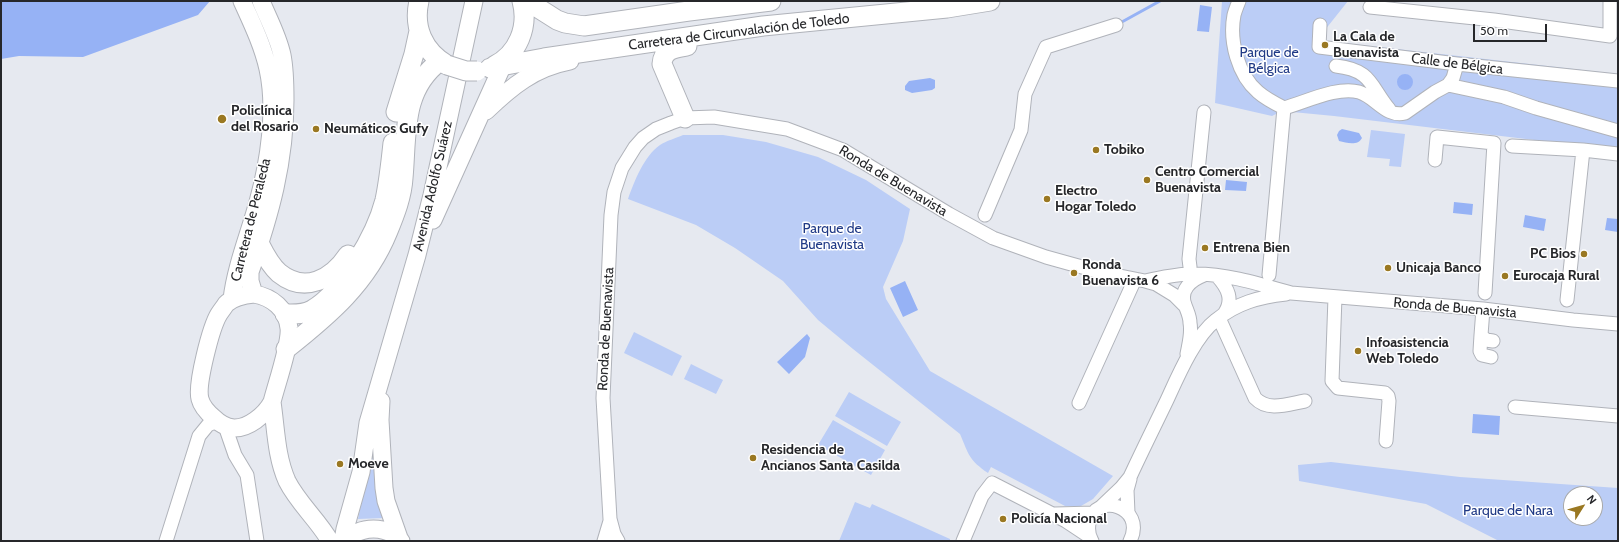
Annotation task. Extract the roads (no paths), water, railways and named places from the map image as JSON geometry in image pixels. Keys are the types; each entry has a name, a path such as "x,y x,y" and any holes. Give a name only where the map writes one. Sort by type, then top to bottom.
{"highway":[{"path":"286,349 342,302 358,282 380,249 388,232 401,192 408,115 422,79 430,68 443,63 431,53 419,31 417,20 420,1"},
{"name":"Carretera de Circunvalación de Toledo","path":"524,2 557,20 584,26 771,1"},
{"name":"Carretera de Circunvalación de Toledo","path":"443,63 466,71 494,65 795,22 947,8 990,1"},
{"name":"Carretera de Circunvalación de Toledo","path":"494,65 520,40 525,18 524,2"},
{"path":"685,118 663,70 662,57 666,52 673,48 689,45 777,32 795,22"},
{"path":"285,314 298,314 311,310 325,300 345,278 365,247 377,224 389,179 394,120 414,54 419,31"},
{"path":"260,245 271,265 284,277 301,283 311,283 322,280 335,270 347,256 372,211 391,161"}],"main road":[{"name":"Carretera de Peraleda","path":"232,299 236,273 258,203 265,174 270,140 271,84 260,41 242,1"},
{"name":"Carretera de Peraleda","path":"254,294 250,280 250,272 260,245 273,198 281,159 285,123 285,78 282,54 261,1"},
{"name":"Avenida Adolfo Suárez","path":"347,536 362,472 368,423 417,255 443,146 474,1"},
{"path":"480,116 511,87 539,70 564,62 652,43"},
{"path":"417,255 480,116 494,65"},
{"name":"Carretera de Peraleda","path":"221,423 201,404 199,397 200,381 213,329 219,314 226,304 232,299 246,294 261,295 275,302 285,314"},
{"path":"221,423 233,428 242,426 255,419 268,409 272,402 286,349 289,328 285,314"},
{"name":"Avenida Adolfo Suárez","path":"384,369 380,420 384,488 386,501 400,540"},
{"path":"272,402 276,440 282,465 288,481 295,494 330,541"},
{"path":"255,419 268,427 276,440"},
{"path":"311,514 347,536 365,530 383,530 400,540"}],"street":[{"path":"1239,1 1234,14 1232,31 1240,65 1248,81 1258,93 1284,108 1344,90 1360,92 1392,114 1400,115 1448,85 1453,78 1457,64"},
{"path":"1370,7 1413,6 1494,20 1610,36 1610,1"},
{"name":"Calle de Bélgica","path":"1320,24 1318,47 1457,64 1618,81"},
{"path":"985,215 1021,130 1024,94 1046,47 1116,25"},
{"path":"1336,66 1355,69 1364,75 1376,88 1392,114"},
{"path":"1448,85 1504,97 1536,108 1618,131"},
{"path":"1269,275 1284,108"},
{"path":"1190,267 1188,259 1204,112"},
{"name":"Ronda de Buenavista","path":"618,541 614,534 610,519 603,398 611,215 614,192 628,157 643,138 661,127 685,118 714,117 787,129 842,150 949,214 993,238 1046,257 1100,272 1140,280 1164,288 1186,308 1192,317 1199,320 1219,318 1247,302 1267,296 1291,293"},
{"path":"1435,160 1437,137 1494,144 1485,293"},
{"path":"1512,146 1583,150 1618,154"},
{"path":"1567,300 1583,150"},
{"name":"Ronda de Buenavista","path":"1140,280 1184,274 1210,275 1266,286 1291,293 1483,309 1618,324"},
{"name":"Ronda de Buenavista","path":"1186,359 1191,330 1183,300 1186,288 1191,282 1210,275"},
{"name":"Ronda de Buenavista","path":"1134,538 1134,526 1128,513 1127,490 1130,477 1186,359 1205,331 1219,318 1229,305 1230,297 1226,287 1210,275"},
{"path":"1079,403 1140,280"},
{"path":"1335,297 1332,381 1338,388 1385,393 1388,396 1389,401 1386,442"},
{"path":"1483,309 1480,351 1482,354 1491,357"},
{"path":"1219,318 1255,398 1260,404 1272,406 1305,401"},
{"path":"1481,334 1486,340 1493,341"},
{"path":"1515,407 1618,416"},
{"path":"166,541 199,436 208,425 221,423 235,455 247,475 257,541"},
{"name":"Ronda de Buenavista","path":"1098,510 1130,477"},
{"path":"963,541 982,496 992,483 1054,514 1091,539"},
{"path":"1054,514 1098,510 1110,505 1119,507 1128,513"},
{"path":"1091,539 1088,529 1090,519 1098,510"},
{"name":"Ronda de Buenavista","path":"604,541 610,519"}],"waterway":[{"path":"1120,23 1160,1"}],"place":[{"name":"La Cala de Buenavista","path":"1325,45"},
{"name":"Policlínica del Rosario","path":"222,119"},
{"name":"Neumáticos Gufy","path":"316,129"},
{"name":"Tobiko","path":"1096,150"},
{"name":"Centro Comercial Buenavista","path":"1147,180"},
{"name":"Electro Hogar Toledo","path":"1047,199"},
{"name":"Entrena Bien","path":"1205,248"},
{"name":"PC Bios","path":"1584,254"},
{"name":"Unicaja Banco","path":"1388,268"},
{"name":"Ronda Buenavista 6","path":"1074,273"},
{"name":"Eurocaja Rural","path":"1505,276"},
{"name":"Infoasistencia Web Toledo","path":"1358,351"},
{"name":"Residencia de Ancianos Santa Casilda","path":"753,458"},
{"name":"Moeve","path":"340,464"},
{"name":"Policía Nacional","path":"1003,519"}],"park label":[{"name":"Parque de Bélgica","path":"1269,62"},
{"name":"Parque de Buenavista","path":"832,238"},
{"name":"Parque de Nara","path":"1508,511"}]}
